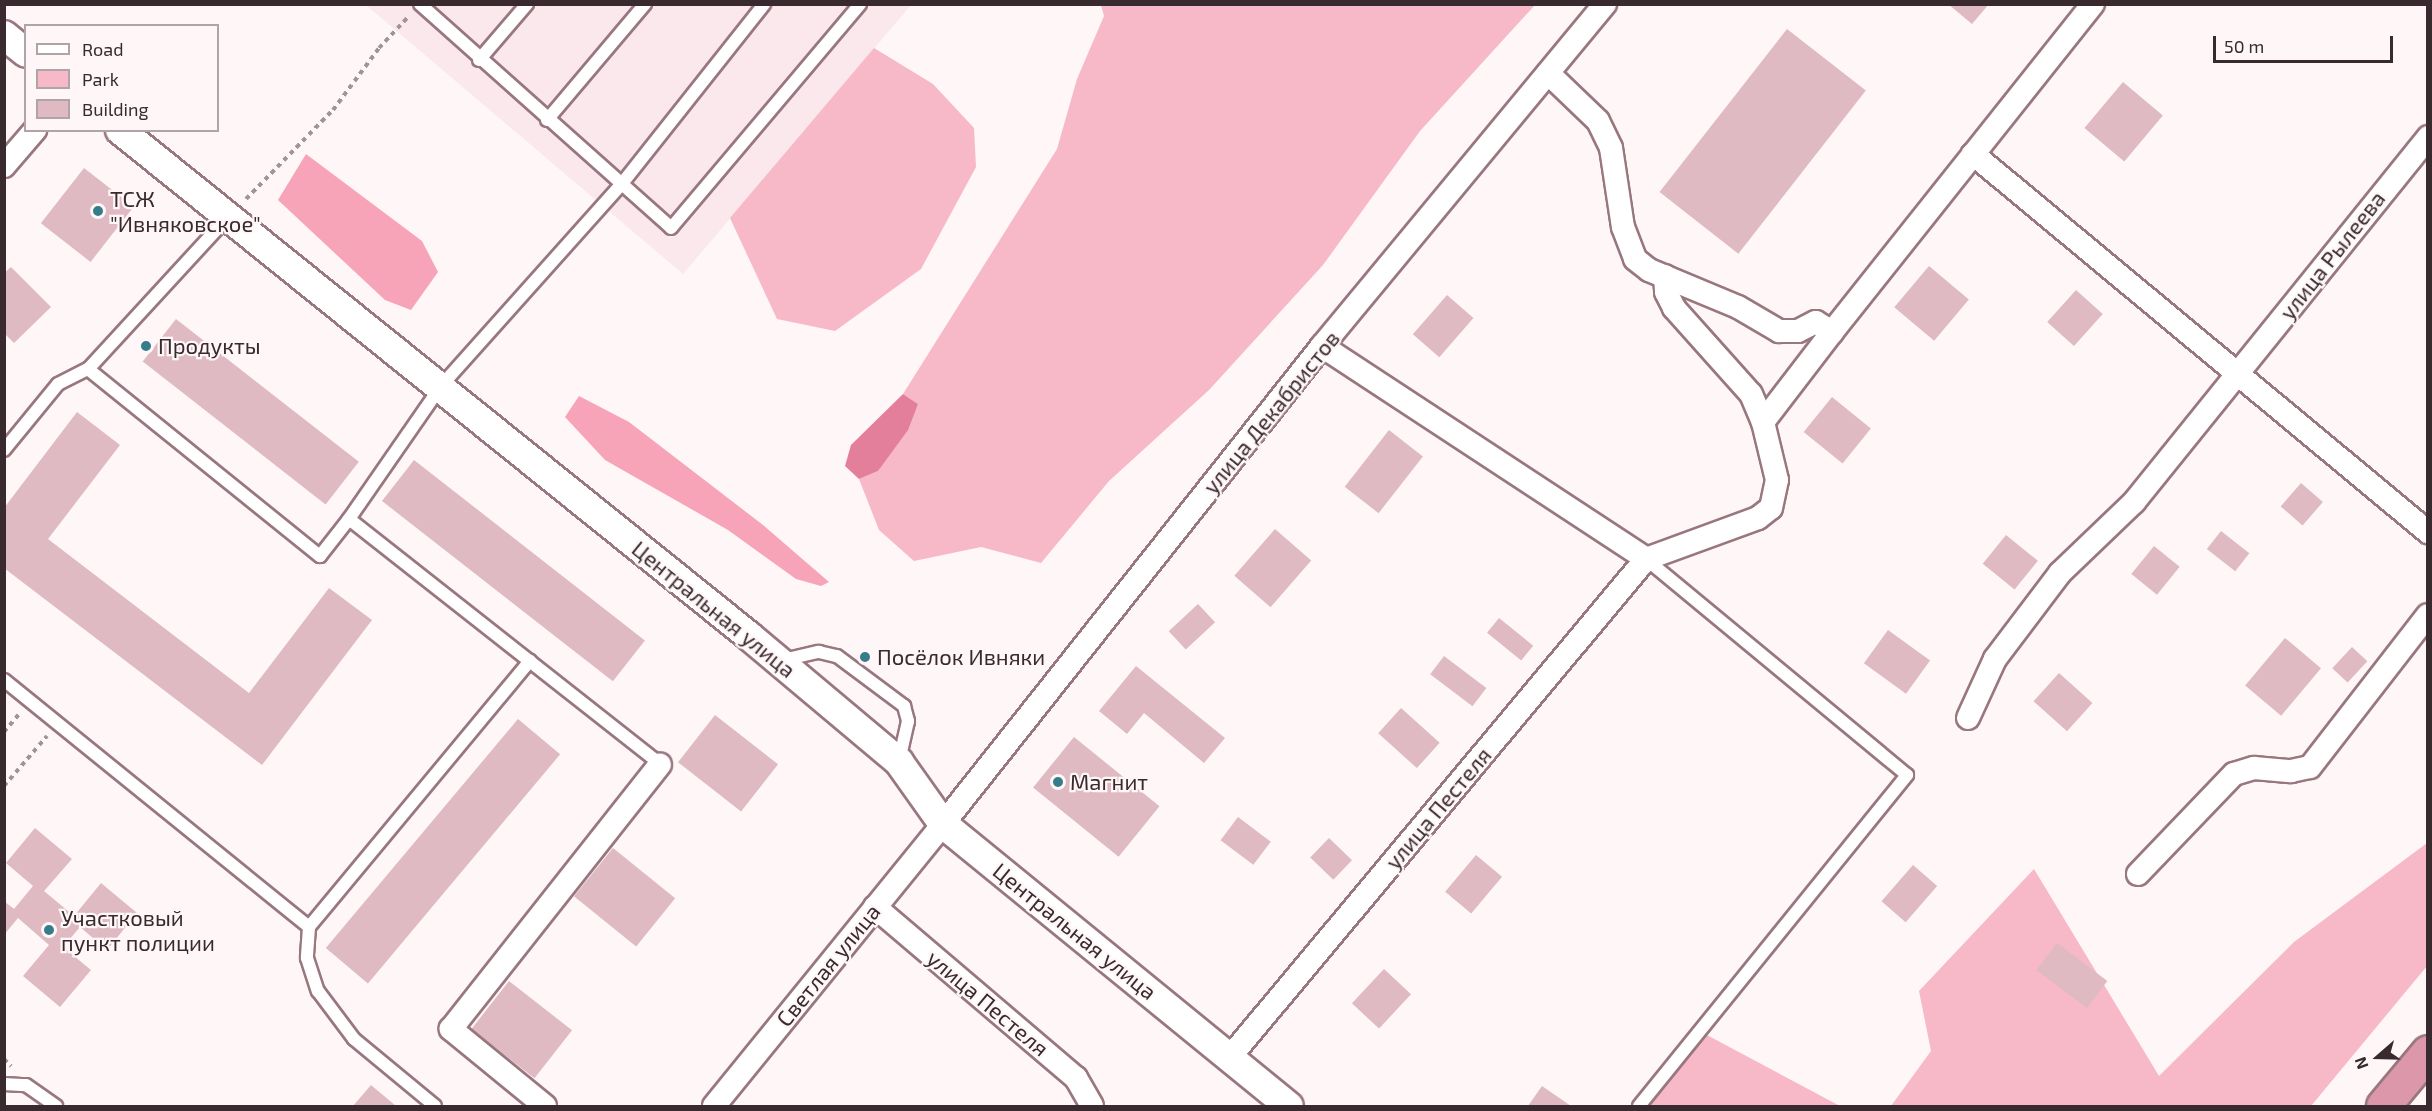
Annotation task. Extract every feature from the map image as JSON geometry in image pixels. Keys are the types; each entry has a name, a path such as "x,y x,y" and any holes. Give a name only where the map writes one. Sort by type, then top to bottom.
{"highway":[{"path":"2383,1107 2427,1052"}],"street":[{"name":"улица Декабристов","path":"944,824 1322,346 1605,4"},
{"path":"1763,422 2093,4"},
{"path":"4,35 24,51"},
{"path":"1548,73 1598,121 1611,148 1623,227 1635,259 1665,276 1738,307 1779,331 1798,331 1815,322 1832,332"},
{"path":"4,166 34,132"},
{"name":"Центральная улица","path":"122,132 441,386 779,661 899,762 944,824 1290,1107"},
{"name":"улица Рылеева","path":"1968,718 1995,659 2061,573 2134,501 2235,372 2325,268 2354,224 2427,137"},
{"path":"1973,154 2427,532"},
{"path":"1322,346 1646,559 1758,518 1771,508 1777,480 1763,422 1751,394 1674,308 1666,292 1665,276"},
{"name":"улица Пестеля","path":"1230,1057 1646,559"},
{"path":"2138,874 2234,774 2253,768 2301,771 2310,766 2427,615"},
{"path":"545,1107 451,1029 660,764"},
{"name":"Светлая улица","path":"714,1107 944,824"},
{"name":"улица Пестеля","path":"875,907 1076,1078 1092,1107"}],"lane":[{"path":"479,60 527,4"},
{"path":"547,120 645,4"},
{"path":"88,369 320,556 350,519 441,386 620,186 764,4"},
{"path":"419,5 620,186 670,228 860,4"},
{"path":"4,450 58,384 88,369 228,217"},
{"path":"350,519 660,764"},
{"path":"1640,1107 1907,775 1646,559"},
{"path":"779,661 819,652 837,656 904,706 908,721 899,762"},
{"path":"435,1107 354,1039 318,991 307,958 309,927 530,661"},
{"path":"4,680 309,927"},
{"path":"4,1084 26,1086 53,1106"}],"path":[{"path":"228,217 333,110 379,48 419,5"},
{"path":"4,786 58,724"}],"shaded area":[{"path":"366,5 911,5 683,274"},
{"path":"306,154 422,241 438,272 411,310 385,300 278,200"},
{"path":"903,394 918,404 908,430 878,471 859,479 845,466 851,445"},
{"path":"579,396 629,422 763,525 829,582 821,586 796,579 728,530 605,460 565,417"}],"green space":[{"path":"1101,5 1535,5 1420,131 1323,265 1209,390 1109,481 1041,563 981,547 914,561 879,530 859,479 878,471 918,404 903,394 1057,149 1077,79 1104,16"},
{"path":"874,48 933,84 974,128 976,167 921,269 835,331 777,319 730,218"},
{"path":"2427,843 2427,966 2311,1106 1891,1106 1931,1051 1919,991 2034,869 2159,1076 2294,942"},
{"path":"1705,1034 1840,1106 1648,1106"}],"building":[{"path":"1948,4 1989,4 1972,24"},
{"path":"1787,29 1866,91 1738,254 1660,192"},
{"path":"2123,82 2163,115 2124,161 2084,128"},
{"path":"84,168 134,207 91,262 41,223"},
{"path":"1929,266 1969,299 1934,341 1894,307"},
{"path":"11,267 51,307 14,343 4,333 4,273"},
{"path":"2076,290 2103,314 2074,346 2047,322"},
{"path":"1447,295 1473,318 1439,357 1413,334"},
{"path":"176,319 359,462 326,504 143,362"},
{"path":"1832,397 1871,428 1843,463 1804,432"},
{"path":"77,412 120,445 48,539 249,693 329,588 372,620 262,765 4,568 4,508"},
{"path":"1389,430 1423,456 1379,513 1345,487"},
{"path":"414,460 645,640 613,681 382,501"},
{"path":"2301,483 2323,502 2303,525 2281,506"},
{"path":"1275,529 1311,560 1271,607 1234,576"},
{"path":"2221,531 2249,553 2235,571 2207,549"},
{"path":"2006,535 2038,561 2015,590 1983,564"},
{"path":"2154,546 2180,567 2157,595 2131,574"},
{"path":"1198,604 1215,622 1186,650 1169,631"},
{"path":"1499,618 1533,646 1521,660 1487,633"},
{"path":"1888,630 1930,661 1906,694 1864,663"},
{"path":"2285,638 2321,668 2281,716 2245,685"},
{"path":"2352,647 2367,661 2348,683 2332,668"},
{"path":"1444,656 1486,688 1472,706 1430,674"},
{"path":"1136,666 1225,738 1204,763 1144,713 1127,734 1099,711"},
{"path":"2059,673 2092,703 2067,731 2034,701"},
{"path":"1401,708 1440,743 1417,768 1378,733"},
{"path":"715,715 778,764 741,812 678,762"},
{"path":"518,719 560,754 368,983 326,948"},
{"path":"1074,737 1159,806 1119,857 1033,788"},
{"path":"1238,817 1271,842 1253,865 1221,840"},
{"path":"35,828 72,859 44,891 74,916 101,883 137,913 107,950 80,927 63,947 91,970 60,1007 23,976 49,945 18,918 4,935 4,901 14,909 33,886 6,863"},
{"path":"1329,838 1352,860 1333,880 1310,857"},
{"path":"613,848 675,898 636,947 574,896"},
{"path":"1476,855 1502,877 1471,914 1445,892"},
{"path":"1913,865 1937,886 1906,922 1882,901"},
{"path":"2057,943 2107,981 2087,1008 2037,970"},
{"path":"1384,969 1411,994 1379,1029 1352,1003"},
{"path":"509,981 572,1030 534,1078 471,1029"},
{"path":"371,1085 396,1106 353,1106"},
{"path":"1542,1086 1571,1106 1528,1106"}],"place":[{"name":"ТСЖ \"Ивняковское\"","path":"98,211"},
{"name":"Продукты","path":"146,346"},
{"name":"Посёлок Ивняки","path":"865,657"},
{"name":"Магнит","path":"1058,782"},
{"name":"Участковый пункт полиции","path":"49,930"}]}
